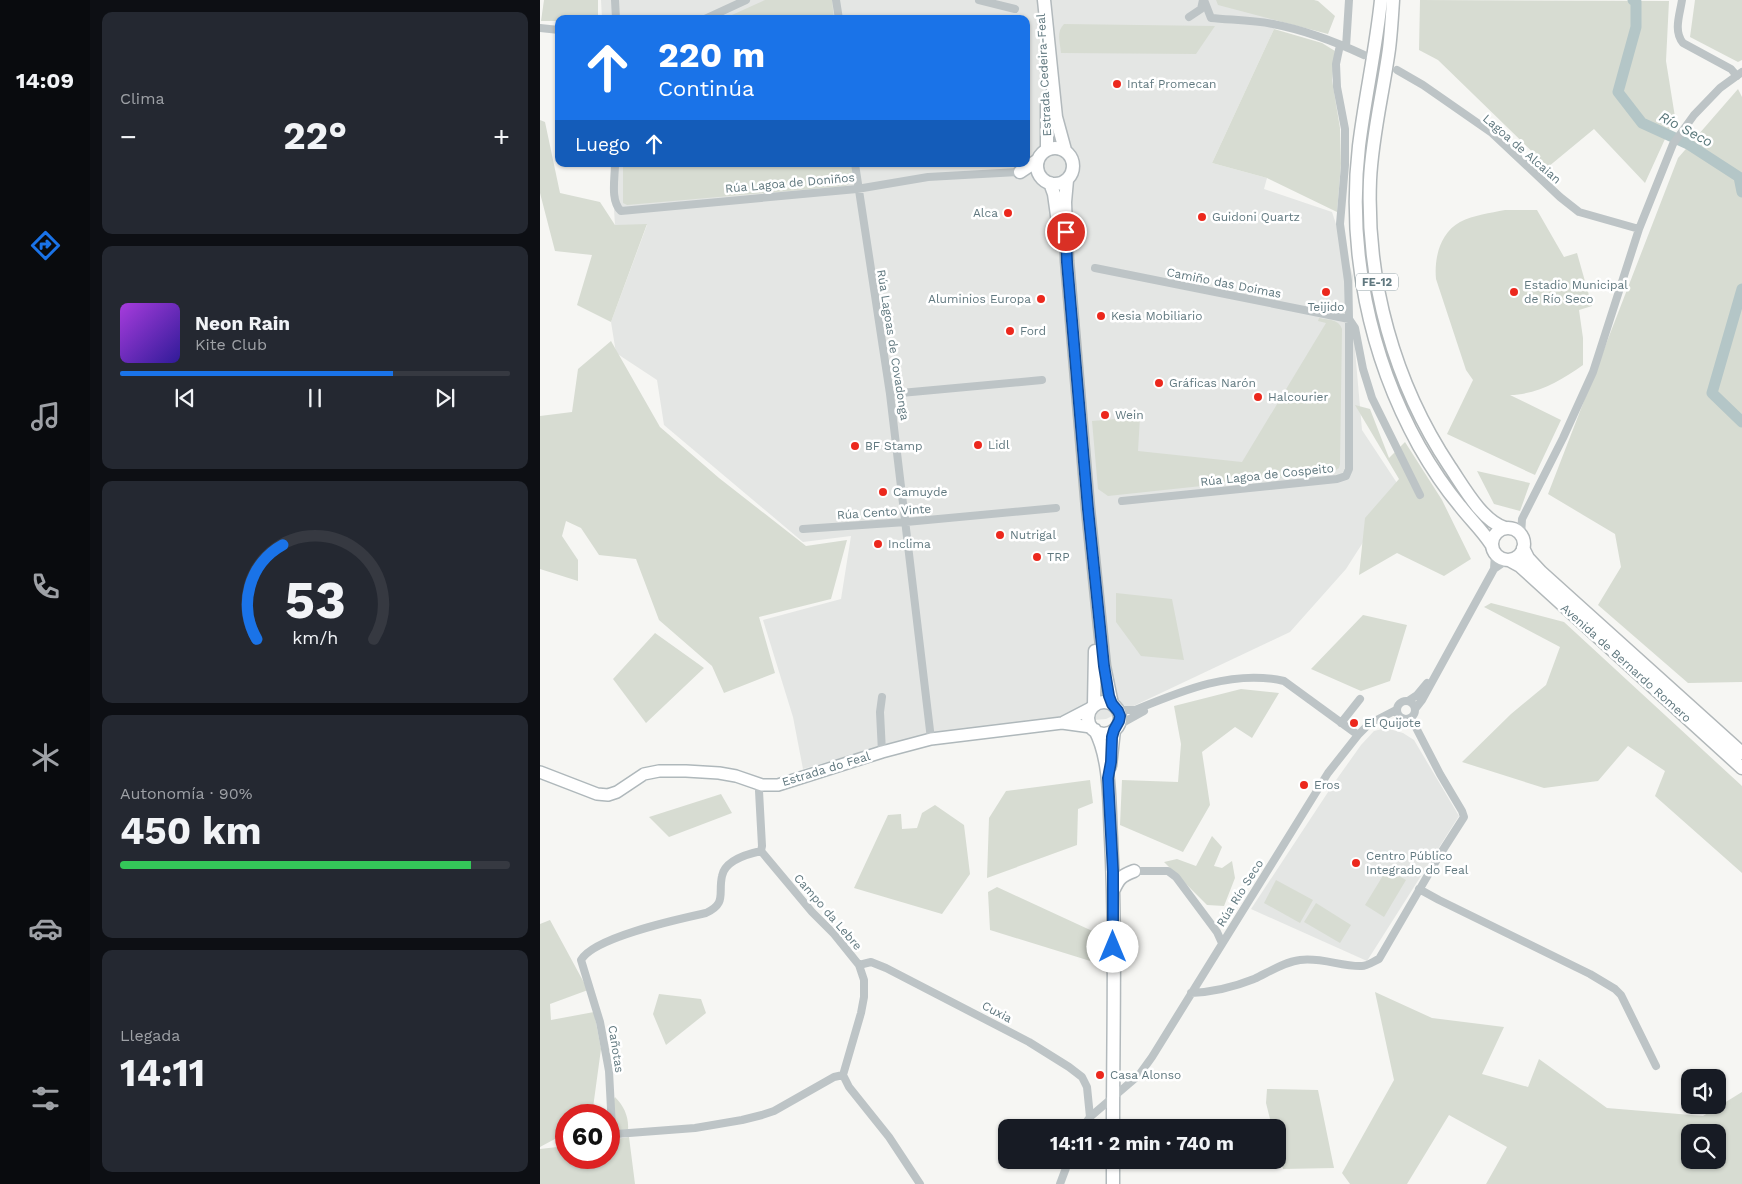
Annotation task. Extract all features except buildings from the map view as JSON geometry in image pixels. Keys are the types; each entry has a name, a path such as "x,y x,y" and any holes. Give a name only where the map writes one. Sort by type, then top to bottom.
{"main road":[{"name":"Estrada Cedeira-Feal","path":"1040,0 1047,74 1047,149"},
{"name":"Estrada Cedeira-Feal","path":"1044,0 1056,117 1065,150"},
{"name":"FE-12","path":"1381,0 1357,168 1356,214 1358,258 1365,299 1374,338 1386,375 1420,447 1460,506 1493,549"},
{"name":"FE-12","path":"1393,0 1370,180 1370,223 1374,265 1381,305 1391,343 1404,379 1425,426 1467,492 1490,520 1512,530"},
{"path":"1067,180 1059,184 1050,183 1039,175 1037,168 1038,160 1047,149 1056,147 1065,150 1073,163 1072,172 1067,180 1065,202 1069,291 1104,666 1114,705 1120,716 1116,728 1108,778"},
{"path":"1030,165 1038,160"},
{"path":"1020,172 1028,167"},
{"path":"1020,172 1039,175"},
{"path":"1050,183 1054,194 1063,264 1095,650 1093,707 1088,716 1101,742 1108,778 1113,872 1113,1119"},
{"path":"1512,530 1523,539 1523,548 1518,556 1508,560 1498,557 1493,549 1497,532 1512,530"},
{"name":"Avenida de Bernardo Romero","path":"1523,548 1528,558 1541,572 1742,753"},
{"name":"Avenida de Bernardo Romero","path":"1508,560 1520,566 1742,768"},
{"path":"1093,707 1102,702 1114,705"},
{"name":"Estrada do Feal","path":"1062,723 1093,707"},
{"name":"Estrada do Feal","path":"540,772 597,794 608,796 618,792 644,774 659,771 719,773 736,776 762,785 778,785 882,752 932,739 1062,723 1093,728"},
{"path":"1093,728 1105,733 1116,728"},
{"path":"1112,855 1123,869 1134,871"},
{"path":"1113,872 1134,871"},
{"path":"1113,891 1122,876 1134,871"},
{"path":"1113,1169 1113,1184"}],"street":[{"path":"615,0 616,15"},
{"path":"714,15 746,0"},
{"path":"836,0 838,15"},
{"path":"979,0 1016,9"},
{"path":"1189,17 1200,9 1203,0"},
{"path":"1203,0 1211,18 1272,24 1305,32 1364,56"},
{"path":"1350,0 1343,46 1336,64 1337,87 1345,129 1345,165 1340,224 1348,280 1349,319 1355,328 1363,370 1372,398 1420,495"},
{"path":"1512,530 1522,519 1563,438 1593,372 1639,229 1674,144 1694,115 1720,88 1740,74 1682,42 1678,37 1682,0"},
{"path":"540,28 555,30"},
{"name":"Lagoa de Alcaian","path":"1397,70 1423,85 1492,133 1560,197 1579,212 1639,229"},
{"name":"Rúa Lagoa de Doniños","path":"615,167 615,199 616,206 621,211 857,188 928,177 1020,172"},
{"name":"Rúa Lagoas de Covadonga","path":"855,167 890,394 932,739"},
{"name":"Camiño das Doimas","path":"1095,268 1349,319"},
{"name":"Rúa Lagoa de Cospeito","path":"1122,501 1328,480 1346,476 1349,468 1349,319"},
{"path":"890,394 1042,380"},
{"name":"Rúa Cento Vinte","path":"803,529 906,522 1056,508"},
{"path":"1493,549 1494,569"},
{"path":"1438,670 1417,695 1408,701 1401,702 1397,706 1396,710 1400,718 1406,720 1414,714 1415,709 1422,700 1494,569 1508,560"},
{"path":"1114,705 1123,710 1135,710 1170,696 1216,682 1236,679 1272,679 1284,681 1358,735"},
{"path":"1116,728 1170,696"},
{"path":"882,697 880,712 882,752"},
{"path":"1341,723 1360,699"},
{"path":"1408,701 1415,709"},
{"name":"Rúa Río Seco","path":"1090,1117 1139,1076 1328,773 1369,724 1396,710"},
{"path":"1191,993 1228,988 1300,960 1316,959 1363,966 1379,959 1419,889 1464,817 1462,810 1440,774 1411,718"},
{"path":"761,852 758,791 762,785"},
{"name":"Campo da Lebre","path":"761,852 859,965 864,980 862,1005 842,1075"},
{"name":"Cañotas","path":"761,852 736,859 727,866 722,875 721,898 718,906 713,910 609,939 584,954 581,960 600,1022 609,1071 612,1128 616,1134 695,1128 742,1120 774,1111 834,1077 842,1075"},
{"path":"1134,871 1168,871 1176,877 1209,920 1222,943"},
{"path":"1419,889 1590,974 1615,989 1621,995 1656,1066"},
{"path":"1209,920 1220,929 1230,930"},
{"name":"Cuxia","path":"859,965 871,962 886,968 1013,1034 1069,1066 1082,1077 1087,1087 1090,1117"},
{"path":"842,1075 849,1087 889,1137 920,1184"},
{"path":"1060,1184 1066,1169"}],"shaded area":[{"path":"544,0 598,0 598,15 555,15 555,21 541,21"},
{"path":"601,0 1280,0 1274,29 1212,163 1267,178 1264,189 1332,212 1353,276 1353,327 1362,430 1399,486 1346,569 1290,632 1106,719 1078,721 1050,718 939,732 878,747 803,769 793,717 763,620 841,599 851,536 803,542 664,425 657,380 616,353 611,322 647,225 615,225 611,167 1030,167 1030,15 602,15"},
{"path":"765,0 832,0 834,15 732,15"},
{"path":"1216,0 1314,0 1318,1 1335,16 1328,34 1218,5"},
{"path":"1420,0 1669,1 1666,61 1675,117 1645,183 1594,129 1548,167 1438,60 1419,50"},
{"path":"1695,0 1742,0 1742,60 1738,62 1690,37"},
{"path":"1064,24 1215,26 1196,54 1061,53 1059,34"},
{"path":"1274,29 1322,43 1335,51 1332,80 1340,128 1341,164 1337,212 1267,178 1212,163"},
{"path":"1738,89 1742,97 1742,682 1688,683 1598,605 1621,567 1615,534 1548,494 1678,158"},
{"path":"540,120 545,122 560,193 600,202 615,225 647,224 611,322 577,305 592,255 555,251 540,193"},
{"path":"623,167 851,167 852,179 846,186 627,205 623,203"},
{"name":"Estadio Municipal de Río Seco","path":"1505,210 1537,210 1564,257 1577,253 1592,306 1579,310 1583,338 1583,365 1549,386 1530,392 1510,395 1561,420 1535,475 1447,434 1473,380 1466,370 1436,279 1437,255 1443,239 1460,222 1476,216"},
{"path":"1319,318 1336,322 1342,329 1339,468 1333,472 1108,496 1098,489 1092,421 1140,417 1138,451 1242,462 1326,323 1318,321"},
{"path":"611,341 660,427 719,478 806,546 847,540 831,599 759,617 775,673 724,693 712,666 659,620 636,559 599,555 581,528 566,521 562,536 578,560 578,581 540,569 540,416 572,412 578,369"},
{"path":"1355,405 1370,409 1389,458 1405,442 1442,500 1471,559 1444,576 1397,553 1359,575 1365,518 1399,479"},
{"path":"1477,471 1530,483 1520,511 1494,504"},
{"path":"1116,593 1172,599 1184,660 1141,656 1116,622"},
{"path":"1491,603 1564,622 1742,786 1742,873 1655,796 1665,771 1628,746 1598,781 1544,788 1462,762 1511,714 1546,685 1560,647 1484,607"},
{"path":"1363,615 1407,625 1390,681 1361,691 1311,669"},
{"path":"655,633 704,668 646,723 613,679"},
{"path":"1241,689 1279,693 1252,738 1235,727 1202,752 1210,805 1183,852 1120,825 1122,780 1178,782 1181,744 1174,706"},
{"name":"Centro Público Integrado do Feal","path":"1386,728 1403,733 1414,740 1459,816 1367,961 1251,909 1361,745 1374,731"},
{"path":"1090,780 1093,803 1078,809 1077,845 987,878 989,818 1006,791"},
{"path":"721,794 732,813 669,837 649,817"},
{"path":"935,805 964,825 970,874 942,914 854,888 888,815 901,814 902,829 917,828 922,813"},
{"path":"1212,836 1222,847 1214,866 1222,868 1232,861 1235,878 1224,906 1207,905 1164,862 1177,859 1196,866"},
{"path":"1387,869 1406,880 1384,917 1365,905"},
{"path":"1276,880 1313,900 1300,923 1264,903"},
{"path":"997,887 1101,935 1100,964 990,930 988,892"},
{"path":"1316,903 1351,925 1340,943 1304,922"},
{"path":"550,920 588,990 550,1004 551,1020 594,1012 601,1049 594,1104 555,1104 555,1139 540,1147 540,924"},
{"path":"1375,992 1432,1018 1504,1027 1482,1074 1528,1087 1539,1059 1607,1108 1703,1116 1706,1114 1726,1114 1726,1102 1742,1092 1742,1184 1486,1184 1507,1147 1449,1115 1407,1184 1350,1184 1342,1173 1394,1080"},
{"path":"659,994 701,999 706,1013 666,1045 653,1014"},
{"path":"1267,1089 1318,1090 1334,1168 1286,1169 1286,1119 1270,1119 1266,1103"},
{"path":"615,1097 621,1104 628,1121 628,1130 620,1130 620,1104 612,1103"},
{"path":"629,1137 635,1184 540,1184 540,1149 555,1147 555,1169 620,1169 620,1138"}],"waterway":[{"name":"Río Seco","path":"1633,0 1636,2 1636,27 1618,92 1642,123 1688,144 1739,177 1742,192"},
{"name":"Río Seco","path":"1742,289 1712,393 1742,422"}],"place":[{"name":"Intaf Promecan","path":"1117,84"},
{"name":"Alca","path":"1008,213"},
{"name":"Guidoni Quartz","path":"1202,217"},
{"name":"Teijido","path":"1326,292"},
{"name":"Estadio Municipal de Río Seco","path":"1514,292"},
{"name":"Aluminios Europa","path":"1041,299"},
{"name":"Kesia Mobiliario","path":"1101,316"},
{"name":"Ford","path":"1010,331"},
{"name":"Gráficas Narón","path":"1159,383"},
{"name":"Halcourier","path":"1258,397"},
{"name":"Wein","path":"1105,415"},
{"name":"Lidl","path":"978,445"},
{"name":"BF Stamp","path":"855,446"},
{"name":"Camuyde","path":"883,492"},
{"name":"Nutrigal","path":"1000,535"},
{"name":"Inclima","path":"878,544"},
{"name":"TRP","path":"1037,557"},
{"name":"El Quijote","path":"1354,723"},
{"name":"Eros","path":"1304,785"},
{"name":"Centro Público Integrado do Feal","path":"1356,863"},
{"name":"Casa Alonso","path":"1100,1075"}],"route":[{"path":"1066,232 1088,509 1104,666 1109,696 1120,716 1112,737 1108,778 1113,872 1113,947"}]}
